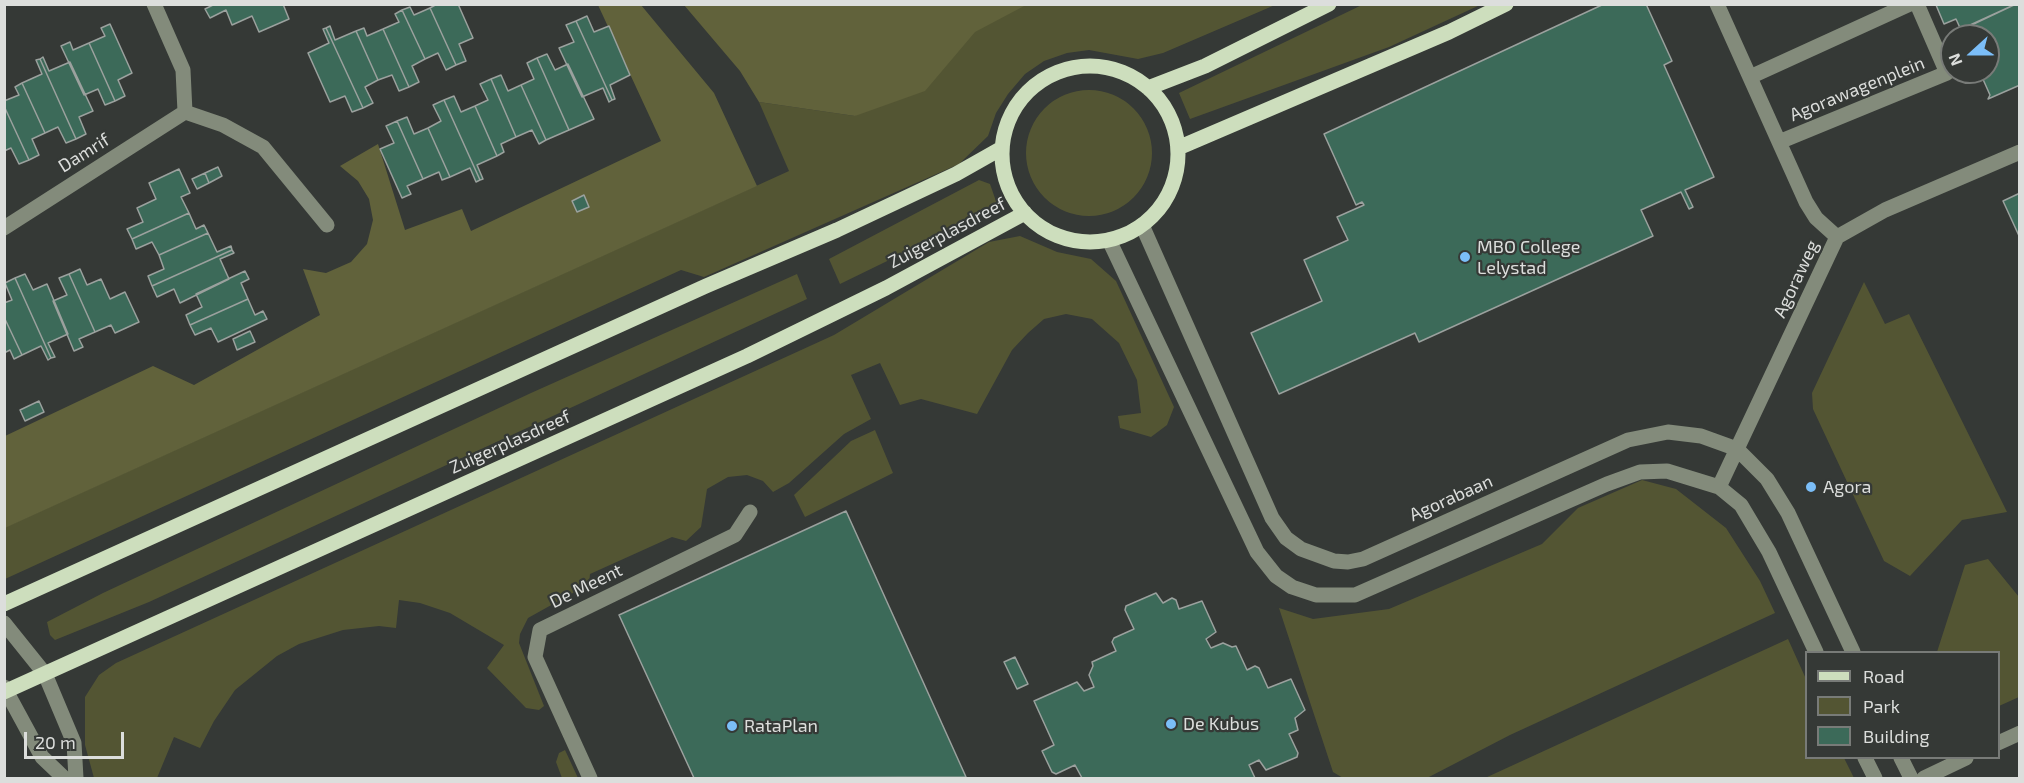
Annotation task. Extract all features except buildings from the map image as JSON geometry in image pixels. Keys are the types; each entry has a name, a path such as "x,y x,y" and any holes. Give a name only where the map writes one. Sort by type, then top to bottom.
{"main road":[{"path":"1148,88 1205,66 1329,4"},
{"path":"1178,148 1449,32 1506,4"},
{"path":"1098,66 1125,73 1148,88 1169,115 1178,148 1175,177 1162,204 1142,225 1109,240 1094,242 1064,238 1036,224 1025,213 1007,183 1002,148 1008,120 1023,96 1044,78 1070,68 1098,66"},
{"path":"4,604 695,291 837,230 956,174 1002,148"},
{"name":"Zuigerplasdreef","path":"5,692 747,356 886,288 1025,213"}],"street":[{"path":"154,4 183,70 185,112 223,125 263,147 327,225"},
{"name":"Agorawagenplein","path":"1717,4 1816,218 1837,237"},
{"path":"1750,77 1910,4"},
{"name":"Agorawagenplein","path":"1779,142 1947,73 1917,4"},
{"name":"Damrif","path":"4,228 185,112"},
{"name":"Agoraweg","path":"1719,487 1837,237 1885,210 2019,152"},
{"name":"Agorabaan","path":"1142,225 1272,518 1286,538 1316,555 1348,562 1363,559 1628,440 1668,432 1684,433 1737,449 1767,479 1788,513 1853,651"},
{"path":"1109,240 1257,552 1276,576 1292,587 1316,595 1355,595 1607,484 1640,472 1667,471 1719,487 1741,505 1756,527 1816,651"},
{"name":"De Meent","path":"590,778 535,657 540,630 735,535 750,512"},
{"path":"4,623 45,674 74,744 76,778"},
{"path":"4,687 42,757 64,778"},
{"path":"2000,742 2019,733"},
{"path":"1866,759 1875,778"},
{"path":"1902,759 1911,778"},
{"path":"1924,778 1962,759"}],"green space":[{"path":"1364,4 1480,5 1389,47 1190,119 1179,93"},
{"path":"598,5 641,5 714,93 757,186 5,528 5,436 153,366 194,385 320,315 303,269 326,273 351,262 367,244 373,220 369,199 358,181 340,166 378,144 405,230 462,209 471,231 661,141"},
{"path":"684,5 1026,5 975,32 925,91 855,116 759,102 740,71"},
{"path":"990,5 1275,5 1163,53 1138,59 1089,50 1067,53 1044,61 1025,74 1008,94 996,113 988,136 959,164 704,277 681,270 5,579 4,528 789,171 759,102 855,116"},
{"path":"1089,90 1113,95 1134,108 1147,129 1152,153 1147,177 1134,198 1113,211 1089,216 1065,211 1044,198 1031,177 1026,153 1031,129 1044,108 1065,95"},
{"path":"979,180 990,184 998,207 840,284 829,259"},
{"path":"1020,236 1057,252 1091,259 1116,281 1174,407 1167,425 1151,437 1120,428 1118,416 1141,413 1137,380 1119,343 1092,319 1066,314 1044,319 1012,350 977,414 921,399 900,405 880,363 851,375 871,419 844,434 789,483 773,492 763,481 747,475 728,477 707,489 701,527 686,541 672,537 590,574 589,584 528,618 520,634 519,643 544,706 539,710 526,708 487,668 504,645 450,613 420,603 399,600 396,628 379,626 343,630 299,644 277,656 235,690 214,721 200,748 174,737 157,778 94,778 85,745 85,697 99,675 116,663 834,335 989,242"},
{"path":"797,274 807,299 149,602 55,640 50,635 47,622 103,593 531,393"},
{"path":"1864,282 1885,324 1909,314 2007,512 1962,520 1910,576 1884,561 1813,409 1812,393"},
{"path":"875,430 893,473 805,517 794,495 851,441"},
{"path":"1642,480 1676,489 1726,528 1760,581 1775,613 1510,735 1427,778 1343,778 1333,772 1279,608 1313,619 1389,609 1542,544 1578,508"},
{"path":"1988,559 2019,597 2019,697 2000,706 2000,651 1937,651 1965,565"},
{"path":"1788,639 1805,677 1805,759 1844,759 1854,778 1485,778"},
{"path":"565,750 578,778 562,778 556,762 559,753"}],"place":[{"name":"MBO College Lelystad","path":"1465,257"},
{"name":"Agora","path":"1811,487"},
{"name":"De Kubus","path":"1171,724"},
{"name":"RataPlan","path":"732,726"}]}
